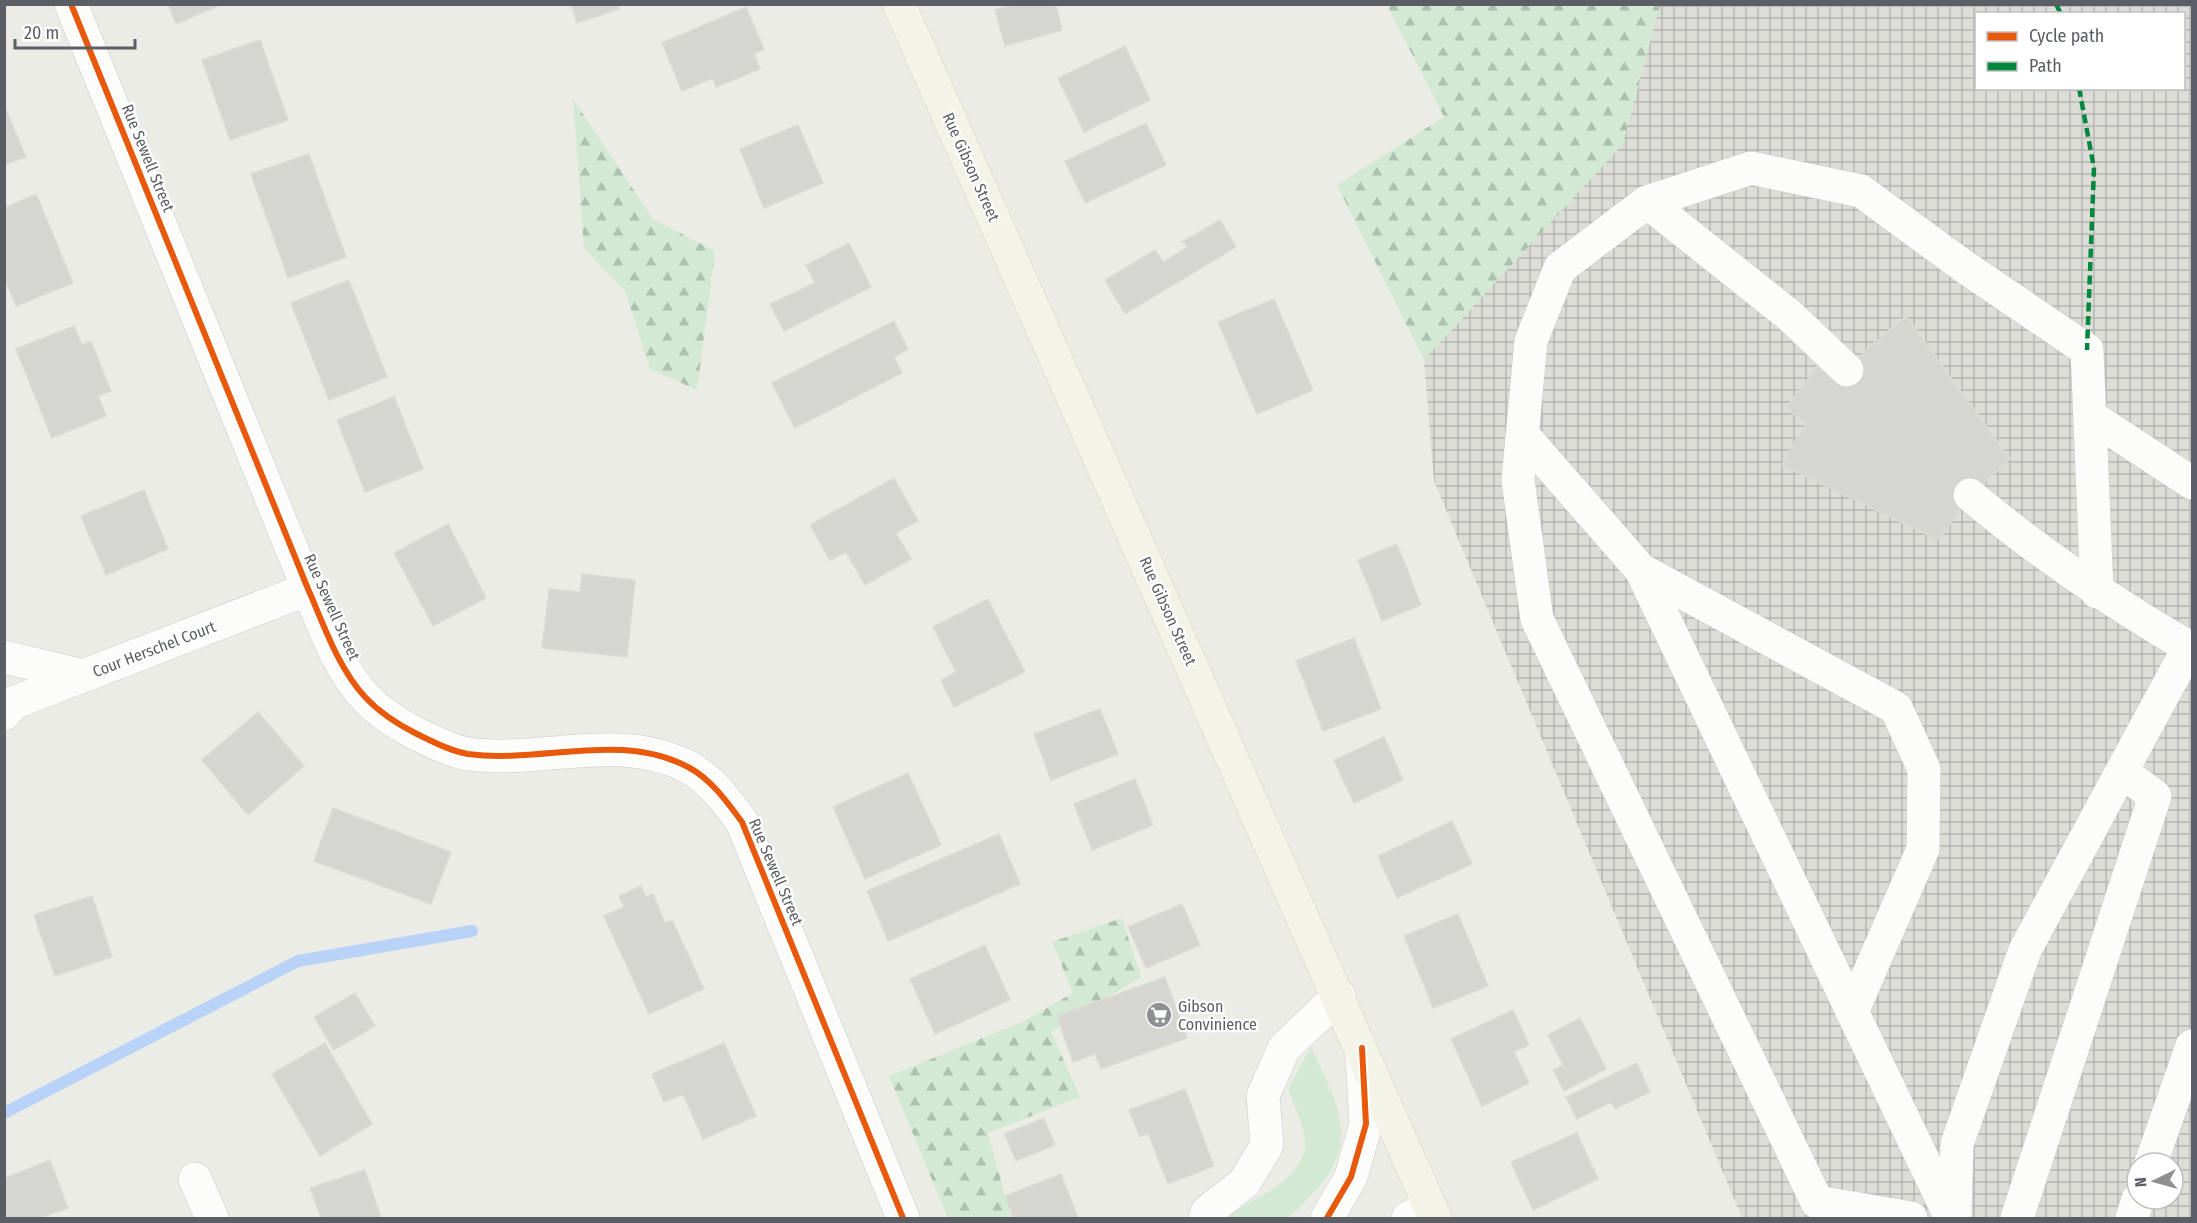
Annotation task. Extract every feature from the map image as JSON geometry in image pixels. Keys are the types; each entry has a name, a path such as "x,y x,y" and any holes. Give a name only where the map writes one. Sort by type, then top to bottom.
{"main road":[{"name":"Rue Gibson Street","path":"899,4 1362,1048 1425,1215"}],"street":[{"name":"Rue Sewell Street","path":"71,4 308,589 343,667 366,698 399,725 433,742 466,753 500,756 618,748 658,753 691,768 720,792 742,822 903,1218"},
{"path":"1911,1218 1817,1203 1538,619 1518,480 1531,341 1560,268 1647,202 1751,168 1861,191 1962,265 2087,350 2097,592"},
{"path":"1647,202 1789,315 1847,370"},
{"path":"2090,416 2193,483"},
{"path":"1523,435 1641,570 1953,1218"},
{"path":"1953,1218 1957,1144 2025,950 2191,648 2097,592 2026,542 1970,495"},
{"path":"1641,570 1896,708 1924,768 1923,849 1852,1012"},
{"name":"Cour Herschel Court","path":"4,714 13,704 308,589"},
{"path":"4,657 84,676"},
{"path":"2017,1218 2155,796 2121,772"},
{"path":"1205,1218 1208,1211 1244,1183 1267,1145 1263,1095 1284,1048 1339,996"},
{"path":"2155,1151 2193,1046"},
{"path":"1327,1218 1351,1177 1365,1124 1362,1048"},
{"path":"195,1179 212,1218"}],"shaded area":[{"path":"1548,5 2192,5 2192,1218 1742,1218 1434,481 1424,360 1548,89"}],"green space":[{"path":"1387,5 1660,5 1623,144 1424,360 1337,185 1444,117"},
{"path":"573,99 653,219 715,251 697,390 650,369 625,291 584,248"},
{"path":"1122,918 1141,977 1051,1032 1080,1097 988,1133 1011,1218 948,1218 889,1076 1022,1022 1073,993 1052,942"},
{"path":"1311,1047 1340,1120 1341,1137 1338,1154 1330,1172 1305,1202 1285,1218 1273,1220 1229,1218 1231,1213 1284,1181 1300,1163 1304,1152 1304,1137 1288,1089"}],"building":[{"path":"168,4 223,4 176,24"},
{"path":"571,4 617,4 619,9 577,23"},
{"path":"1015,4 1056,4 1062,30 1005,46 995,10"},
{"path":"746,7 764,49 754,54 760,69 716,87 713,78 682,91 662,43"},
{"path":"260,40 288,120 230,140 202,60"},
{"path":"1125,46 1150,100 1084,132 1058,78"},
{"path":"4,105 26,157 4,165"},
{"path":"1146,123 1166,165 1085,203 1065,161"},
{"path":"798,125 823,183 764,208 740,149"},
{"path":"309,154 346,257 288,278 251,174"},
{"path":"36,194 73,283 16,306 4,277 4,208"},
{"path":"1220,220 1236,247 1125,314 1105,280 1155,250 1163,262 1188,247 1182,242"},
{"path":"849,243 871,287 784,331 770,304 815,283 806,265"},
{"path":"349,280 387,377 329,400 291,303"},
{"path":"1274,299 1313,390 1257,414 1218,322"},
{"path":"1906,316 2010,459 1970,495 1939,540 1782,465 1806,423 1786,408 1817,366 1837,381 1868,348"},
{"path":"894,321 908,349 894,357 902,373 795,428 772,383"},
{"path":"74,326 82,345 91,341 111,391 98,396 106,416 52,438 16,349"},
{"path":"394,397 423,469 365,492 337,420"},
{"path":"894,478 918,521 896,533 911,559 865,585 846,552 830,560 810,525"},
{"path":"144,490 168,549 106,575 81,516"},
{"path":"448,524 486,598 433,626 394,553"},
{"path":"1397,544 1421,605 1382,621 1358,560"},
{"path":"582,574 635,580 627,657 542,648 549,589 580,592"},
{"path":"988,599 1025,672 954,707 941,680 956,672 933,627"},
{"path":"1354,638 1381,709 1323,731 1296,661"},
{"path":"1100,709 1118,754 1051,780 1034,734"},
{"path":"258,712 304,766 248,815 202,760"},
{"path":"1384,737 1403,780 1354,803 1334,760"},
{"path":"908,773 941,845 865,879 833,807"},
{"path":"1135,779 1153,825 1092,850 1074,804"},
{"path":"333,808 451,852 431,904 314,861"},
{"path":"1452,821 1472,864 1397,898 1378,856"},
{"path":"999,834 1020,884 888,941 867,891"},
{"path":"641,886 646,897 653,894 665,923 672,920 704,989 649,1014 604,916 624,907 619,896"},
{"path":"92,896 112,957 55,976 34,915"},
{"path":"1182,904 1200,945 1146,968 1128,927"},
{"path":"1458,914 1488,986 1433,1008 1404,936"},
{"path":"985,945 1010,1000 935,1034 910,979"},
{"path":"1165,977 1187,1038 1101,1069 1095,1054 1073,1062 1057,1016"},
{"path":"355,993 375,1026 334,1050 314,1017"},
{"path":"1513,1010 1529,1045 1514,1052 1529,1083 1482,1106 1451,1039"},
{"path":"1580,1018 1606,1069 1564,1091 1553,1070 1563,1065 1548,1035"},
{"path":"325,1043 372,1124 320,1156 272,1074"},
{"path":"724,1043 756,1116 703,1139 683,1094 664,1102 652,1074"},
{"path":"1637,1063 1650,1092 1615,1109 1611,1102 1577,1119 1566,1097"},
{"path":"1185,1089 1214,1166 1168,1184 1148,1133 1140,1137 1129,1110"},
{"path":"1044,1118 1055,1145 1016,1161 1005,1134"},
{"path":"1577,1133 1598,1179 1533,1210 1511,1162"},
{"path":"50,1160 68,1208 40,1218 4,1218 5,1178"},
{"path":"365,1170 381,1218 321,1218 310,1188"},
{"path":"1061,1174 1078,1218 1013,1218 1005,1196"}],"waterway":[{"path":"4,1113 298,961 472,931"}],"marked path":[{"path":"2056,4 2060,12"},
{"path":"2079,90 2094,168 2087,350"}],"cycle path":[{"path":"71,4 308,589 332,646 355,686 371,703 396,722 436,743 462,753 496,756 580,751 635,751 662,757 688,767 711,784 742,822 903,1218"},
{"path":"1327,1218 1351,1177 1366,1124 1362,1048"}],"place":[{"name":"Gibson Convinience","path":"1159,1015"}]}
